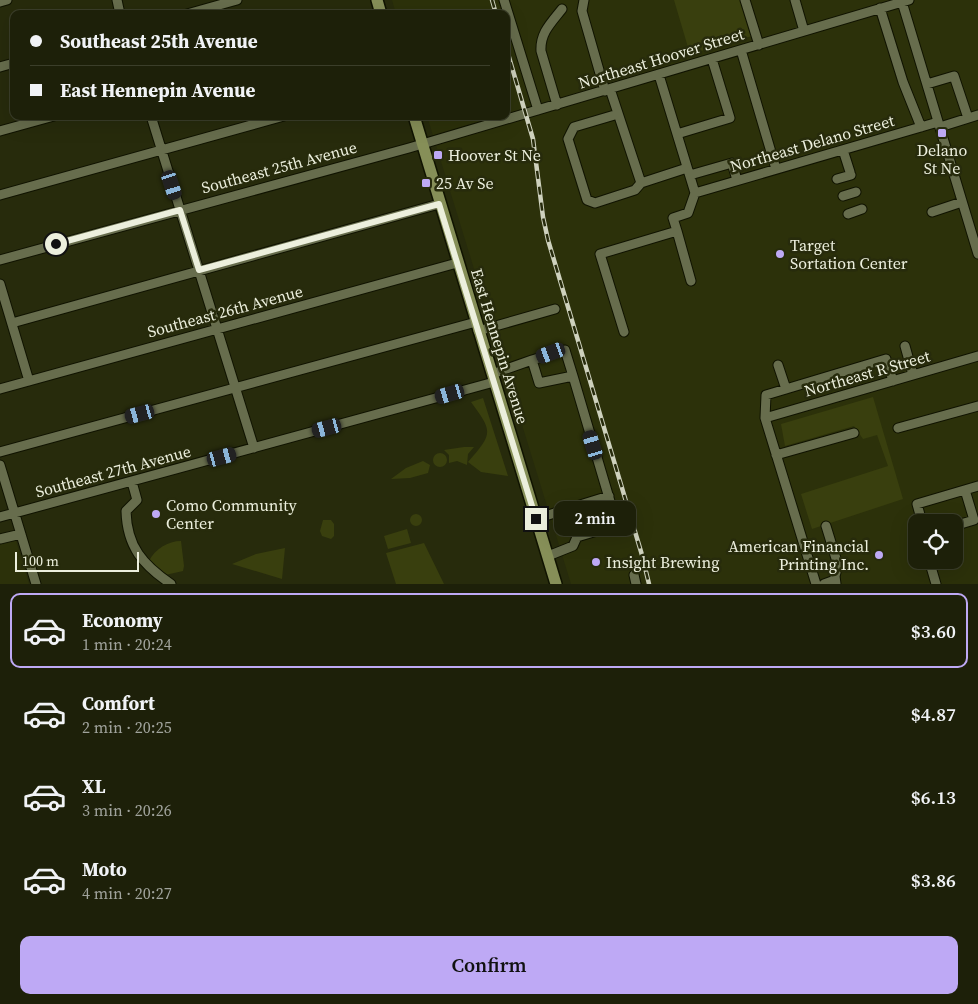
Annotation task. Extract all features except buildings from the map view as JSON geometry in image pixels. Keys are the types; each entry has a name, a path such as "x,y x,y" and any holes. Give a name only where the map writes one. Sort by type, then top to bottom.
{"main road":[{"name":"East Hennepin Avenue","path":"415,120 439,204 556,584"}],"street":[{"path":"0,2 7,0"},
{"path":"202,10 237,0"},
{"path":"584,0 582,11 641,183"},
{"path":"745,0 759,45"},
{"path":"795,0 804,31"},
{"path":"905,1 926,84 962,202 974,228 977,249"},
{"name":"Northeast Hoover Street","path":"510,118 905,1"},
{"path":"880,8 903,82 921,127"},
{"path":"557,105 541,51 541,42 546,30 562,10"},
{"path":"510,19 538,110"},
{"path":"741,50 776,169"},
{"path":"677,134 730,118 712,59"},
{"path":"659,75 694,192 688,213 673,218 692,281"},
{"path":"926,84 954,76 968,118"},
{"path":"618,114 574,127 568,139 587,200 595,202 635,190 641,183 732,163 737,180"},
{"name":"Northeast Delano Street","path":"694,192 921,127 978,115"},
{"path":"0,131 40,120"},
{"path":"152,120 254,448"},
{"path":"0,195 270,120"},
{"name":"Northeast Hoover Street","path":"422,144 504,120"},
{"name":"Southeast 25th Avenue","path":"0,260 422,144"},
{"path":"837,179 851,173 843,150"},
{"path":"843,196 856,192"},
{"path":"932,212 962,202"},
{"path":"12,323 439,204"},
{"path":"848,214 862,209"},
{"path":"624,332 600,254 677,231"},
{"name":"Southeast 26th Avenue","path":"0,388 457,263"},
{"path":"0,284 29,381"},
{"path":"0,452 236,388 477,326 556,309"},
{"path":"905,346 914,375"},
{"name":"Southeast 27th Avenue","path":"0,517 254,448 493,378 532,360 565,350 572,376"},
{"name":"Northeast R Street","path":"765,418 978,356"},
{"path":"816,584 765,418 766,395 886,359 893,381"},
{"path":"532,360 539,384 572,376 617,525 577,537"},
{"path":"778,364 786,389"},
{"path":"898,428 978,406"},
{"path":"776,455 854,433"},
{"path":"0,465 36,584"},
{"path":"132,482 136,500 126,511 126,526 132,544 140,557 156,574 171,584"},
{"path":"920,514 917,504 978,486"},
{"path":"963,523 974,520 965,490"},
{"path":"536,519 609,496"},
{"path":"548,556 573,546 577,537 567,509"},
{"path":"824,584 836,582 838,565 826,526"},
{"path":"0,540 21,534"},
{"path":"932,569 936,584"}],"shaded area":[{"path":"392,0 978,0 978,584 571,584 428,120 510,120 510,10 395,10"},
{"path":"674,0 742,0 752,36 690,54"},
{"path":"873,397 903,499 812,529 801,494 888,466 877,435 863,439 854,426 785,446 781,424"},
{"path":"483,398 508,476 481,472 468,462 486,438 486,427 471,402"},
{"path":"474,447 468,454 467,465 457,461 449,463 449,455 444,450"},
{"path":"440,453 445,455 447,460 445,465 440,467 435,465 433,460 435,455"},
{"path":"423,461 430,465 428,473 410,478 391,479 406,468"},
{"path":"418,514 421,515 421,525 414,526 411,525 410,518 411,515"},
{"path":"323,520 331,520 334,524 334,536 331,539 322,536 320,531"},
{"path":"407,529 411,543 388,549 384,536"},
{"path":"16,541 29,584 0,584 0,545"},
{"path":"181,541 183,571 165,575 149,561 162,546 171,542"},
{"path":"424,543 444,584 396,584 386,553"},
{"path":"285,548 282,579 232,564 256,554"}],"railway":[{"path":"492,0 495,10"},
{"path":"510,61 533,139 543,217 548,240 649,584"}],"place":[{"name":"Delano St Ne","path":"942,133"},
{"name":"Hoover St Ne","path":"438,155"},
{"name":"25 Av Se","path":"426,183"},
{"name":"Target Sortation Center","path":"780,254"},
{"name":"Como Community Center","path":"156,514"},
{"name":"American Financial Printing Inc.","path":"879,555"},
{"name":"Insight Brewing","path":"596,562"}],"route":[{"path":"56,244 180,210 199,270 439,204 536,519"}]}
